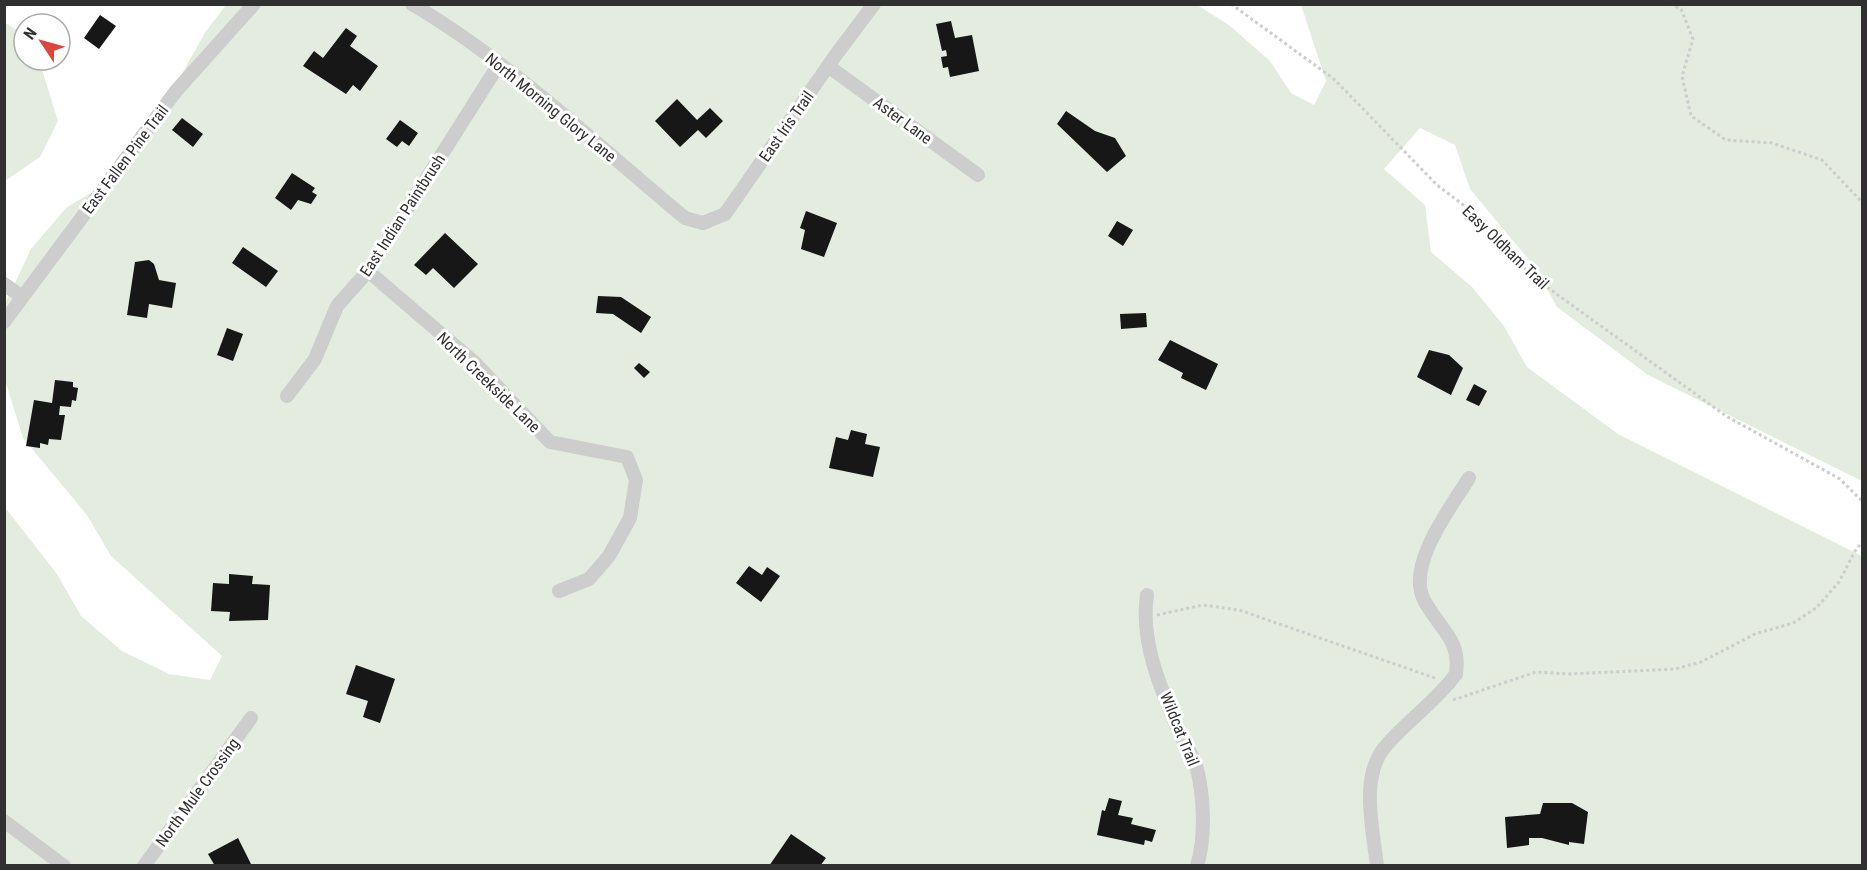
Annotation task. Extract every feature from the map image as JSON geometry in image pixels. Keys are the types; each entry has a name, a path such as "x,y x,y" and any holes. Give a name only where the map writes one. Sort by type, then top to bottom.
{"street":[{"name":"East Fallen Pine Trail","path":"4,322 176,91 254,4"},
{"name":"North Morning Glory Lane","path":"412,4 452,28 499,64 685,218"},
{"name":"East Iris Trail","path":"685,218 703,223 724,214 874,4"},
{"name":"East Indian Paintbrush","path":"287,396 315,358 337,306 368,272 499,64"},
{"name":"Aster Lane","path":"828,66 978,175"},
{"name":"North Creekside Lane","path":"368,272 474,362 550,442 627,457 636,480 630,518 609,556 590,579 559,591"},
{"path":"4,284 22,297"},
{"path":"1377,866 1370,805 1373,774 1383,749 1456,674 1458,660 1453,641 1424,599 1420,584 1431,539 1469,478"},
{"name":"Wildcat Trail","path":"1147,595 1144,618 1146,641 1180,732 1195,764 1201,805 1201,852 1197,866"},
{"name":"North Mule Crossing","path":"144,866 250,718"},
{"path":"4,821 64,866"}],"path":[{"name":"Easy Oldham Trail","path":"1231,4 1334,79 1437,185 1474,213 1533,277 1726,416 1840,479 1863,501"},
{"path":"1670,4 1681,9 1693,39 1682,76 1691,116 1726,140 1772,143 1822,160 1863,202"},
{"path":"1446,702 1536,672 1569,674 1675,669 1701,662 1755,634 1793,623 1816,608 1839,582 1855,551 1863,542"},
{"path":"1144,618 1203,605 1239,610 1449,683"}],"shaded area":[{"path":"226,5 1197,5 1229,25 1270,61 1291,93 1314,105 1326,81 1301,5 1862,5 1862,481 1648,375 1557,307 1534,266 1470,189 1455,145 1420,128 1384,169 1425,205 1431,252 1472,287 1504,326 1527,367 1618,434 1862,556 1862,865 5,865 4,506 57,574 81,616 122,651 169,674 210,680 222,656 111,556 87,515 23,438 5,380 4,306 31,249 67,207 108,183 144,141 206,31"},
{"path":"4,22 12,27 12,72 43,72 58,121 40,157 5,181"}],"building":[{"path":"100,15 116,26 99,49 84,38"},
{"path":"951,21 955,38 972,35 979,71 950,77 948,67 943,68 941,57 947,56 946,50 942,51 936,24"},
{"path":"346,28 357,36 350,46 378,66 360,91 353,85 346,94 303,66 314,51 323,58"},
{"path":"677,99 697,120 710,108 723,121 706,138 698,130 680,147 655,121"},
{"path":"1066,111 1095,131 1115,138 1126,156 1107,172 1057,124"},
{"path":"182,118 203,134 193,147 172,130"},
{"path":"400,120 418,133 409,146 402,141 397,147 386,139"},
{"path":"292,173 315,188 312,192 317,195 311,204 298,200 291,210 275,198"},
{"path":"806,211 837,223 824,257 801,249 805,230 800,228"},
{"path":"1117,221 1133,230 1123,246 1108,236"},
{"path":"445,233 478,264 454,288 433,268 426,275 414,265"},
{"path":"243,247 278,271 266,287 232,263"},
{"path":"149,260 154,264 159,280 176,283 172,308 149,304 147,318 127,315 135,262"},
{"path":"598,296 621,297 651,317 641,333 613,314 596,313"},
{"path":"1146,313 1147,327 1121,329 1120,314"},
{"path":"227,328 243,334 233,361 217,355"},
{"path":"1170,340 1218,364 1206,390 1181,378 1183,373 1158,360"},
{"path":"1429,350 1449,355 1463,368 1451,395 1417,377"},
{"path":"639,363 650,372 644,378 634,368"},
{"path":"55,380 73,382 73,387 78,388 76,401 72,400 71,407 60,406 59,415 65,415 61,440 49,439 48,445 40,443 40,448 26,446 34,400 52,403"},
{"path":"1474,384 1487,391 1479,406 1466,400"},
{"path":"851,430 867,434 865,444 880,447 873,477 829,468 836,437 848,440"},
{"path":"749,566 762,575 767,567 780,576 761,602 736,583"},
{"path":"229,574 253,576 252,584 270,585 268,620 229,621 230,612 211,611 213,583 229,584"},
{"path":"356,665 395,679 380,723 363,717 368,701 346,694"},
{"path":"1109,798 1122,801 1118,815 1133,818 1131,824 1156,830 1152,842 1145,840 1144,845 1097,835 1102,810 1105,811"},
{"path":"1543,803 1572,803 1588,812 1584,844 1569,842 1569,845 1542,838 1529,838 1529,845 1507,848 1505,817 1540,814"},
{"path":"791,834 826,858 820,866 769,866"},
{"path":"238,838 252,866 215,866 208,854"}]}
